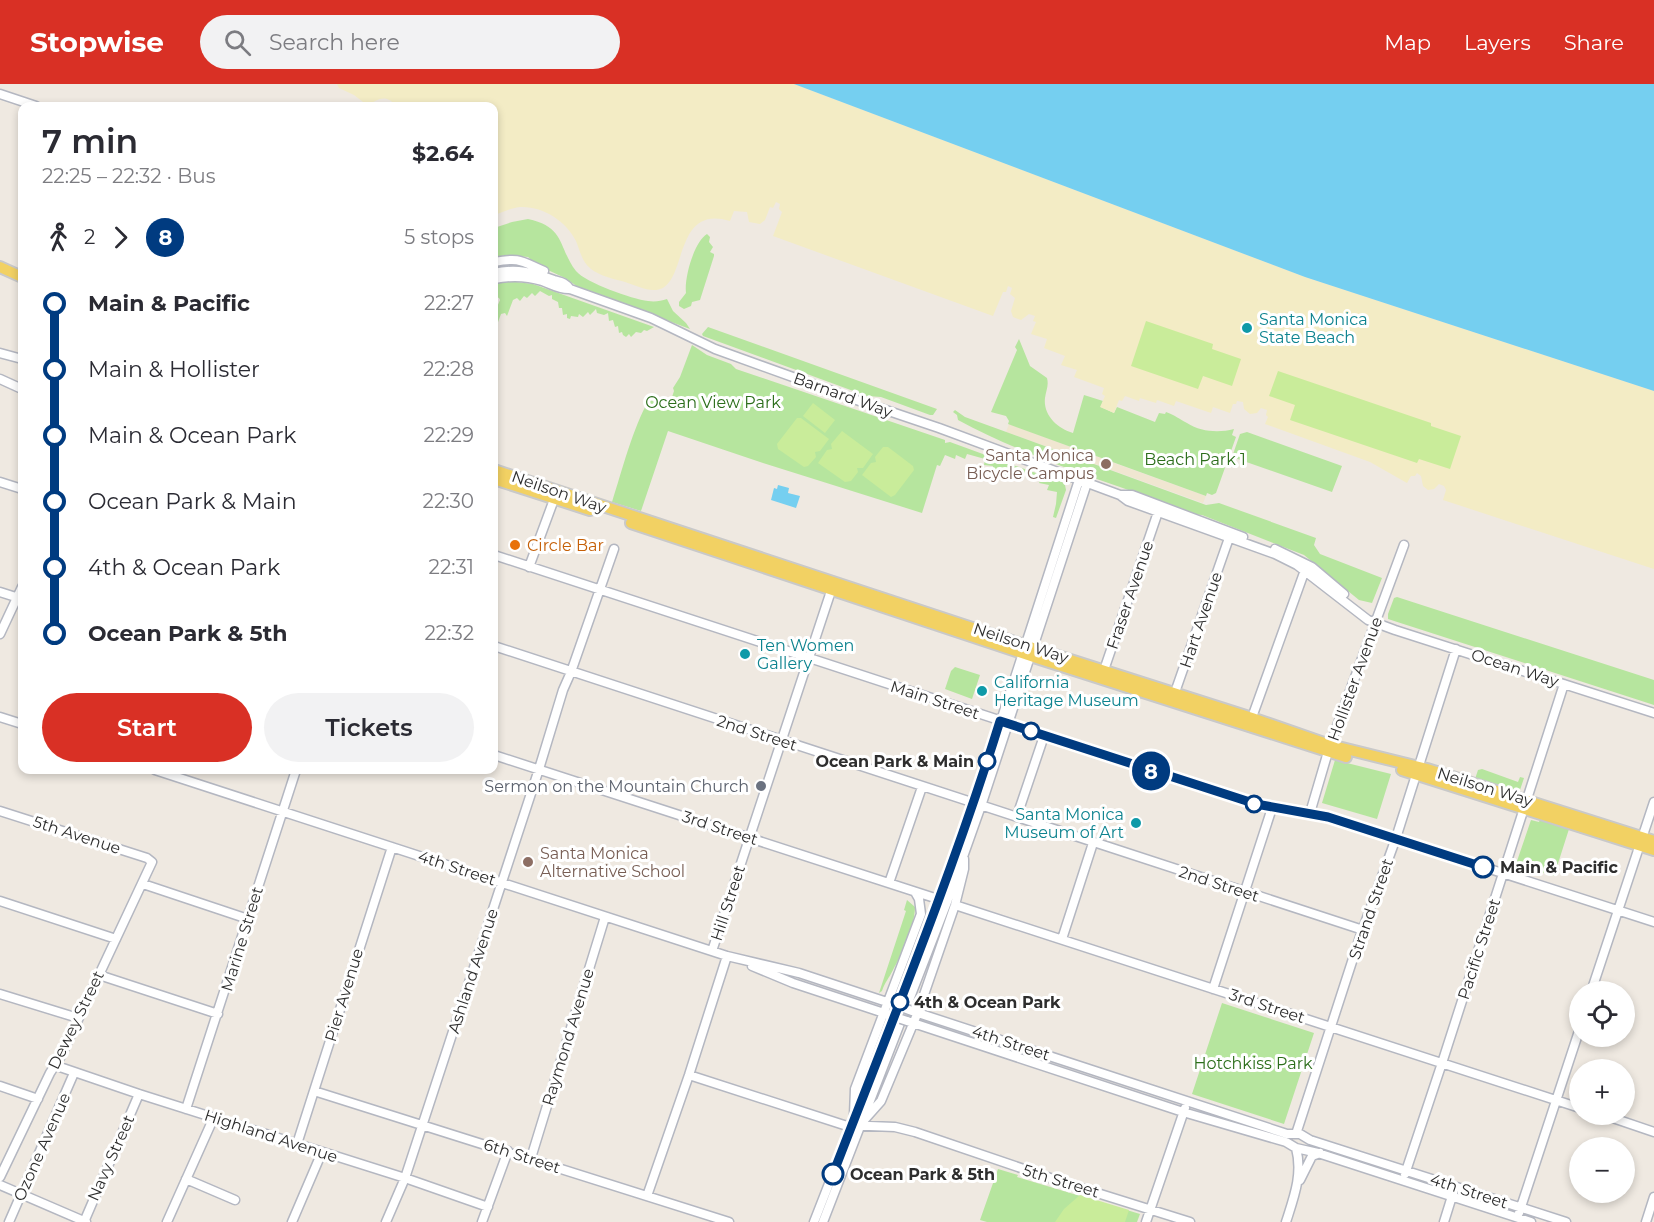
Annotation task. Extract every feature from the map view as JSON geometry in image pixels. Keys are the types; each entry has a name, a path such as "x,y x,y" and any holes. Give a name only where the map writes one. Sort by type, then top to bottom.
{"main road":[{"path":"0,267 18,275"},
{"name":"Neilson Way","path":"498,472 556,495"},
{"name":"Neilson Way","path":"498,480 556,495 1329,749 1416,771 1640,842 1654,850"},
{"name":"Neilson Way","path":"1640,842 1654,841"}],"street":[{"path":"0,94 24,102"},
{"name":"Barnard Way","path":"498,261 522,260 556,276 570,289"},
{"name":"Barnard Way","path":"498,273 525,271 562,282"},
{"name":"Barnard Way","path":"498,278 525,277 561,289 570,289 651,318 715,349 939,428 1119,495 1128,501 1275,554 1305,570 1368,620 1376,622"},
{"path":"0,353 18,358"},
{"path":"0,379 18,387"},
{"path":"0,482 18,488"},
{"path":"857,1124 881,1101 915,1011 977,805 1083,482"},
{"path":"529,567 556,495"},
{"name":"Barnard Way","path":"1119,495 1138,497 1288,554 1320,573 1376,622"},
{"name":"Fraser Avenue","path":"1103,674 1158,512"},
{"name":"Hart Avenue","path":"1174,698 1229,538"},
{"name":"Hollister Avenue","path":"1310,813 1329,749 1404,545"},
{"name":"Ashland Avenue","path":"386,1222 405,1179 563,690 614,549"},
{"name":"Main Street","path":"498,556 1044,736 1272,808 1310,813 1396,838 1654,922"},
{"path":"1250,722 1305,570"},
{"name":"Hill Street","path":"712,951 833,586"},
{"path":"0,592 18,597"},
{"path":"0,634 18,602"},
{"name":"Ocean Way","path":"1376,622 1654,713"},
{"name":"2nd Street","path":"498,647 922,788 1017,816 1093,843 1363,930"},
{"name":"Strand Street","path":"1298,1135 1331,1027 1396,838 1456,649"},
{"name":"Pacific Street","path":"1403,1179 1564,684"},
{"path":"0,717 18,723"},
{"path":"1017,816 1044,736"},
{"name":"3rd Street","path":"498,756 1569,1104"},
{"name":"4th Street","path":"167,774 712,951 793,983 1183,1112 1403,1179 1452,1198 1531,1222"},
{"name":"Marine Street","path":"186,1109 295,774"},
{"path":"889,883 922,788"},
{"path":"1595,981 1654,802"},
{"path":"822,1221 857,1124 947,902 964,869 964,853 977,805"},
{"path":"1214,988 1272,808"},
{"name":"5th Avenue","path":"0,811 147,858 152,862"},
{"path":"1062,939 1093,843"},
{"name":"Pier Avenue","path":"297,1144 392,847"},
{"name":"Dewey Street","path":"0,1177 152,862"},
{"path":"142,884 248,919"},
{"path":"857,1124 855,1089 887,1014 921,914 919,899 915,892"},
{"path":"0,901 116,939"},
{"path":"921,914 947,902"},
{"name":"Raymond Avenue","path":"531,1158 606,917"},
{"name":"Hill Street","path":"647,1196 690,1075 727,956"},
{"name":"4th Street","path":"727,956 799,973 1187,1102 1298,1135 1313,1142 1566,1222"},
{"path":"99,975 218,1014"},
{"path":"0,994 78,1018"},
{"path":"1518,1218 1574,1047"},
{"name":"Highland Avenue","path":"54,1065 488,1207"},
{"name":"Ozone Avenue","path":"9,1222 74,1073"},
{"name":"5th Street","path":"690,1075 857,1124 915,1131 1062,1182 1190,1222"},
{"path":"0,1086 38,1098"},
{"name":"6th Street","path":"314,1091 729,1222"},
{"name":"Navy Street","path":"85,1222 139,1094"},
{"path":"1146,1222 1187,1102"},
{"path":"167,1222 214,1117"},
{"path":"1633,1125 1654,1132"},
{"path":"1295,1147 1304,1144 1298,1135 1290,1139 1295,1147 1299,1169 1298,1183"},
{"path":"482,1222 508,1151"},
{"path":"292,1222 322,1152"},
{"path":"1286,1222 1298,1183 1312,1156 1320,1153"},
{"path":"186,1179 235,1200"},
{"path":"0,1185 85,1222"},
{"path":"1444,1222 1455,1187"},
{"path":"1646,1222 1654,1197"}],"shaded area":[{"name":"Santa Monica Bicycle Campus","path":"1009,424 1206,496 1203,503 1006,432"}],"green space":[{"path":"528,219 549,227 560,239 570,262 581,276 610,290 641,300 667,299 673,311 690,329 578,287 537,265 528,257 505,255 498,257 498,227"},
{"path":"707,234 713,247 710,252 714,256 700,300 692,302 691,306 684,309 679,306 679,302 686,293 691,261 698,244"},
{"path":"507,281 533,284 654,327 641,333 636,332 631,337 629,334 626,337 622,332 619,333 618,326 615,327 613,320 609,321 608,313 604,315 597,313 596,309 590,315 588,312 583,317 579,314 578,317 571,316 570,319 567,318 567,314 563,315 562,308 559,308 558,302 552,299 552,295 549,296 540,291 535,296 532,293 527,298 524,296 520,301 517,298 513,300 507,316 505,313 501,314 498,322 500,300 498,283"},
{"path":"1146,321 1213,344 1212,349 1241,359 1232,386 1203,376 1198,389 1131,366"},
{"path":"708,327 937,409 933,415 930,415 881,397 867,396 703,336 702,334"},
{"name":"Beach Park 1","path":"1019,339 1030,366 1047,378 1046,410 1052,420 1067,431 1073,433 1084,395 1103,401 1101,407 1114,413 1117,407 1155,422 1159,413 1165,414 1166,412 1204,430 1234,429 1232,435 1236,437 1216,493 1212,495 1207,493 1206,496 1008,424 1006,416 991,412 1017,350 1015,347"},
{"name":"Ocean View Park","path":"692,345 707,355 731,364 736,369 945,440 945,443 950,442 1002,461 1003,464 1010,464 1062,482 1066,490 1056,518 1053,517 1057,492 1047,490 1049,485 1039,483 1041,478 1022,472 1021,477 1012,473 1010,477 992,472 993,466 984,465 985,459 967,454 965,459 956,455 955,459 945,455 940,466 937,465 922,513 668,431 641,511 612,502 643,411 649,400 669,406 673,388 680,377"},
{"path":"1278,371 1431,423 1431,426 1461,436 1450,469 1419,459 1417,463 1290,420 1295,405 1269,396"},
{"path":"813,403 835,420 825,433 803,416"},
{"path":"955,410 965,417 1206,505 1219,503 1316,538 1314,545 1320,554 1382,578 1372,603 1359,600 1304,555 1202,515 1190,514 1183,509 1069,469 1012,446 958,420 957,415 953,412"},
{"path":"797,418 801,418 829,439 820,451 815,452 816,457 808,466 804,467 778,449 777,444"},
{"path":"842,431 873,454 863,468 857,468 858,472 851,481 845,482 818,463 827,450 832,449 831,444"},
{"path":"1247,432 1342,466 1332,492 1232,457 1240,434"},
{"path":"883,447 888,447 913,466 914,470 891,497 862,475 871,463 876,462 875,457"},
{"path":"1397,597 1654,680 1654,705 1388,619 1394,598"},
{"path":"955,667 980,675 972,699 945,689 951,671"},
{"path":"1335,760 1391,774 1377,819 1322,803"},
{"path":"1482,769 1518,782 1520,777 1524,778 1520,790 1516,792 1475,779 1478,770"},
{"path":"1540,819 1569,829 1554,876 1516,864 1531,820 1539,822"},
{"path":"907,900 915,907 910,931 897,963 879,993 906,911 904,910"},
{"name":"Hotchkiss Park","path":"1222,1003 1314,1033 1284,1124 1192,1094"},
{"path":"998,1169 1018,1175 1017,1177 1140,1214 1137,1222 987,1222 980,1220"},
{"path":"1080,1195 1129,1210 1125,1222 1055,1222 1064,1209"}],"sand":[{"name":"Santa Monica State Beach","path":"337,84 794,84 1305,277 1654,391 1654,569 1443,500 1446,490 1444,486 1439,484 1434,489 1428,490 1423,486 1421,476 1417,473 1411,476 1407,483 1370,462 1265,424 1268,417 1267,410 1261,408 1257,413 1250,414 1244,409 1243,402 1237,401 1233,404 1230,413 1213,407 1211,413 1176,401 1174,406 1157,400 1156,403 1140,398 1139,401 1125,396 1122,401 1119,400 1114,413 1100,407 1105,396 1102,394 1104,388 1074,377 1077,370 1061,365 1065,356 1044,348 1047,339 1031,334 1036,322 1033,321 1035,316 1029,314 1021,320 1013,317 1011,311 1015,298 1010,294 1012,288 1008,286 1006,292 1003,292 993,316 773,236 782,212 779,209 780,204 776,202 773,208 770,207 765,220 760,224 749,222 747,212 734,211 730,221 711,219 698,224 689,234 673,275 666,285 656,290 644,289 603,275 588,266 572,234 553,216 529,207 513,208 498,214 498,102 392,102 385,99 363,102 339,88"}],"water":[{"path":"794,84 1654,84 1654,391 1305,277"},
{"path":"778,485 789,488 788,493 800,496 796,508 771,500 774,488 777,489"}],"bus line":[{"name":"8","path":"833,1174 940,900 1000,721 1256,804 1328,817 1483,867"}],"place":[{"name":"Santa Monica State Beach","path":"1247,328"},
{"name":"Santa Monica Bicycle Campus","path":"1106,464"},
{"name":"Circle Bar","path":"515,545"},
{"name":"Ten Women Gallery","path":"745,654"},
{"name":"California Heritage Museum","path":"982,691"},
{"name":"Ocean Park & Main","path":"987,761"},
{"name":"Sermon on the Mountain Church","path":"761,786"},
{"name":"Santa Monica Museum of Art","path":"1136,823"},
{"name":"Santa Monica Alternative School","path":"528,862"},
{"name":"Main & Pacific","path":"1483,867"},
{"name":"4th & Ocean Park","path":"900,1002"},
{"name":"Ocean Park & 5th","path":"833,1174"}]}
